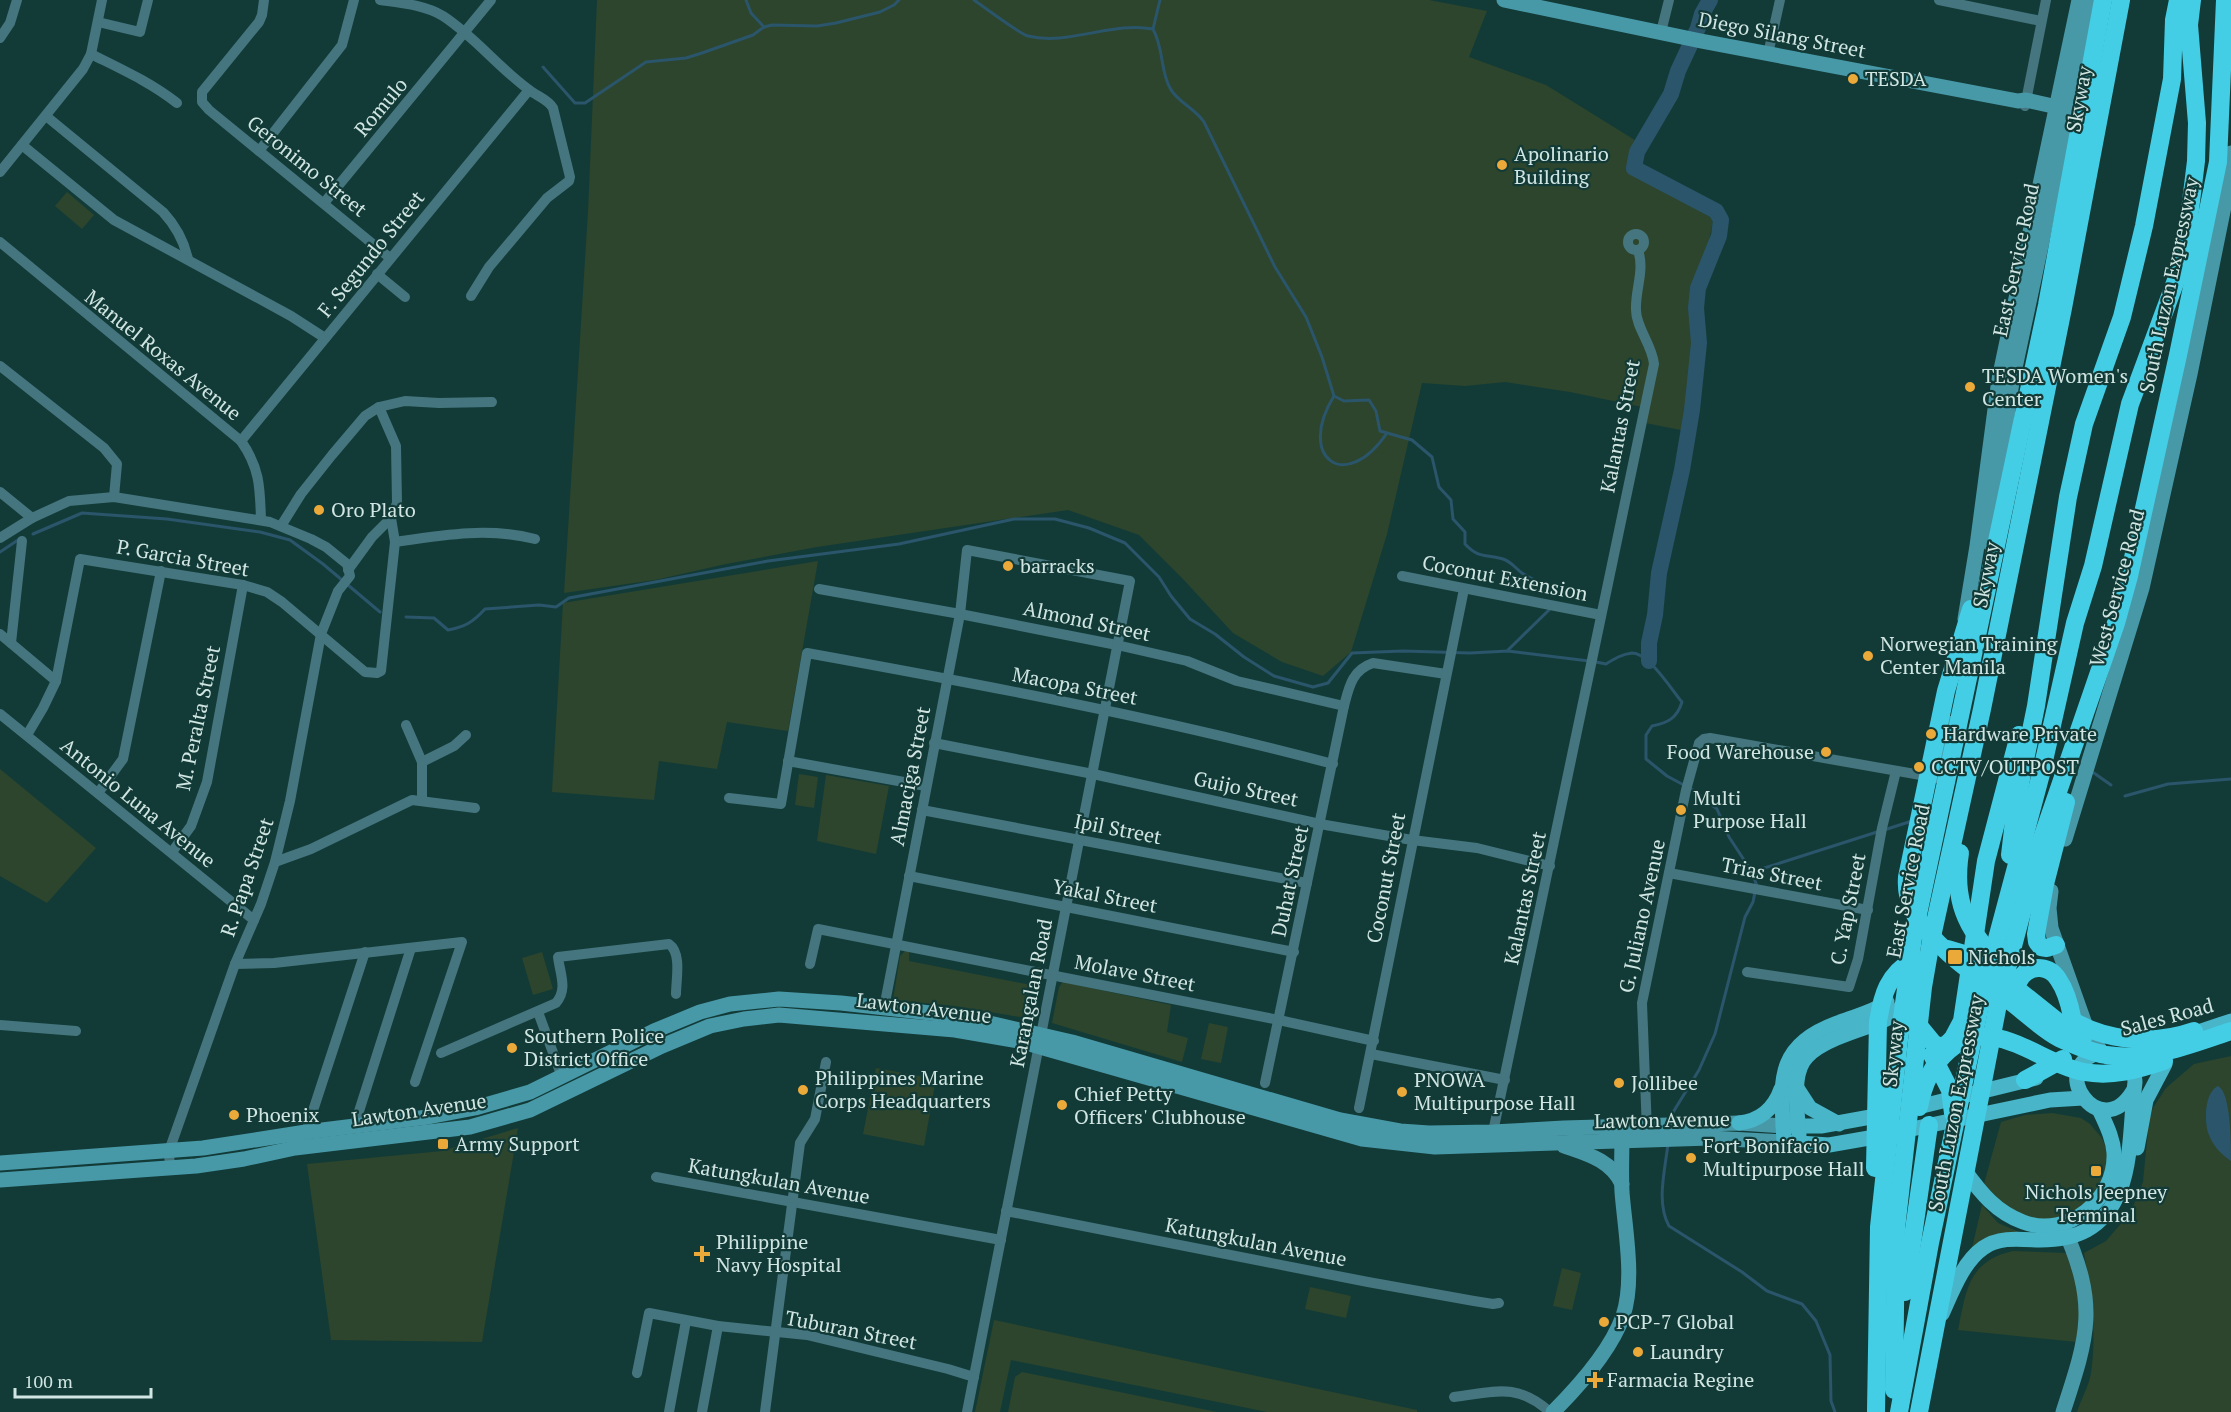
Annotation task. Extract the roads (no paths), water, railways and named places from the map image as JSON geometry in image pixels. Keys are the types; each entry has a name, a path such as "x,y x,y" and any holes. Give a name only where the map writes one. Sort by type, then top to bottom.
{"highway":[{"name":"Skyway","path":"1893,1412 1896,1347 1896,1229 1927,964 1982,709 2055,306 2103,0"},
{"name":"Skyway","path":"1876,1412 1879,1227 1905,989 1913,938 2012,466 2055,306 2121,0"},
{"name":"South Luzon Expressway","path":"2008,895 2011,837 2036,706 2068,497 2081,437 2094,391 2122,317 2144,226 2172,79 2174,20 2178,0"},
{"name":"South Luzon Expressway","path":"1899,1412 1930,1243 1983,991 2041,774 2074,623 2093,566 2130,404 2179,272 2187,234 2196,161 2197,123 2189,25 2192,0"},
{"name":"South Luzon Expressway","path":"1919,1412 1999,999 2040,844 2116,622 2178,355 2218,162 2225,0"},
{"path":"2012,466 1993,524 1946,691 1907,877 1908,900 1919,920 1951,954 2046,1030 2075,1045 2106,1054 2145,1056 2231,1031"},
{"path":"1898,999 1938,1047 1949,1042 1960,1027 1990,839 2040,675"},
{"path":"1982,709 1958,879 1959,898 1965,915 1983,945 2004,967 2061,1012 2084,1026 2103,1033 2141,1040 2163,1039 2231,1022"},
{"path":"2056,945 2041,947 2037,942 2036,934 2045,884 2076,763 2079,726"},
{"path":"1877,1346 1871,1247 1878,1022 1881,1000 1886,987 1898,970 1924,954 1945,948 1973,955 2070,1030 2100,1044 2120,1048 2165,1046 2231,1022"},
{"path":"1984,1071 2000,1044 2018,982 2031,969 2045,969 2056,976 2080,1024 2075,1042 2067,1056 2025,1080"},
{"path":"1898,999 1945,1077 1951,1095 1954,1126"},
{"path":"1896,1229 1922,1091 1935,1065 1956,1044 1973,1037 1995,1037 2020,1045 2080,1071 2102,1074 2137,1070 2231,1039"},
{"path":"1906,1373 1905,1290 1929,1125"}],"main road":[{"name":"Diego Silang Street","path":"1504,0 2062,112"},
{"name":"East Service Road","path":"2062,112 2079,0"},
{"name":"East Service Road","path":"1898,999 1945,778 1977,546 1991,479 1999,379 2091,0"},
{"name":"West Service Road","path":"2083,1063 2080,1024 2051,927 2049,908 2053,884 2142,588 2190,374 2229,182 2231,153"},
{"name":"Lawton Avenue","path":"0,1163 169,1151 244,1143 306,1132 428,1117 475,1108 530,1092 654,1031 700,1012 730,1004 779,999 841,1003 957,1016 1362,1139 1436,1147 1553,1143 1622,1134"},
{"path":"1800,1144 1791,1127 1789,1058 1807,1038 1828,1026 1898,999"},
{"name":"Lawton Avenue","path":"0,1180 170,1168 244,1159 295,1148 444,1131 502,1119 530,1110 691,1033 710,1026 744,1019 779,1015 955,1030 1019,1041 1041,1041 1340,1120 1400,1131 1622,1134 1683,1132 1739,1124 1791,1127 1844,1123"},
{"name":"Sales Road","path":"2107,1052 2180,1038 2231,1022"},
{"name":"West Service Road","path":"2080,1024 2107,1052"},
{"path":"2080,1024 2108,1035 2161,1042"},
{"name":"Sales Road","path":"2134,1086 2175,1058 2231,1039"},
{"path":"1789,1083 1810,1108 1844,1123 2025,1080 2083,1063 2107,1052 2122,1057 2134,1072 2134,1086 2126,1173 2115,1201"},
{"path":"2083,1063 2077,1078 2078,1089 2087,1103 2100,1109 2120,1106 2128,1100 2134,1086"},
{"path":"1935,1328 1955,1287 1975,1254 1985,1246 2000,1240 2069,1239 2091,1228 2115,1201 2126,1193 2130,1185 2146,1100 2165,1064"},
{"path":"1739,1124 1768,1111 1789,1083"},
{"path":"1929,1125 2003,1108 2049,1100 2083,1098"},
{"path":"1965,1171 1991,1204 2005,1214 2025,1223 2038,1225 2062,1223 2074,1219 2092,1207 2109,1180 2113,1168 2112,1140 2100,1109"},
{"name":"Lawton Avenue","path":"1683,1132 1710,1138 1829,1145 1929,1125"},
{"path":"1784,1142 1791,1127"},
{"path":"1551,1412 1572,1392 1590,1369 1608,1343 1623,1314 1628,1275 1622,1184 1622,1134"},
{"path":"1553,1143 1583,1152 1609,1166 1617,1172 1622,1184"},
{"path":"2062,1223 2079,1263 2087,1310 2080,1359 2062,1412"}],"street":[{"path":"0,38 10,23 17,0"},
{"path":"0,172 83,69 91,54 102,0"},
{"path":"98,22 140,32 148,0"},
{"name":"Geronimo Street","path":"264,0 259,22 202,92 202,102 209,111 390,258"},
{"path":"259,151 342,45 354,0"},
{"path":"380,0 422,7 442,15 529,90 550,103 553,108 570,177 566,185 547,198 496,259 471,296"},
{"name":"Romulo","path":"324,203 490,0"},
{"path":"1661,32 1669,0"},
{"path":"1768,54 1780,0"},
{"path":"1939,0 2041,21"},
{"path":"2023,103 2046,0"},
{"path":"91,54 130,73 177,103"},
{"name":"F. Segundo Street","path":"241,441 529,90"},
{"path":"46,116 163,212 178,232 188,259"},
{"path":"22,145 114,220 291,316 325,338"},
{"name":"Manuel Roxas Avenue","path":"0,242 241,441 252,457 259,478 261,520"},
{"name":"Kalantas Street","path":"1493,1132 1654,364 1650,345 1636,313 1642,262 1638,250"},
{"path":"377,274 405,297"},
{"path":"0,366 104,448 117,464 114,497"},
{"path":"281,526 301,494 332,455 365,416 379,407 405,401 492,402"},
{"name":"P. Garcia Street","path":"27,735 56,681 80,559 243,585 267,592 307,621 365,672 374,674 381,671 395,542 391,518 397,503 396,446 379,407"},
{"path":"0,492 32,518"},
{"path":"0,538 32,518 69,501 114,497 261,520 281,526 326,547 347,564 349,573"},
{"name":"R. Papa Street","path":"169,1151 275,862 290,801 321,634 338,591 372,537 391,518"},
{"path":"395,542 475,533 510,532 535,538"},
{"path":"10,642 22,541"},
{"name":"Karangalan Road","path":"967,549 1130,581 967,1412"},
{"name":"Almaciga Street","path":"884,1008 960,614 967,549"},
{"path":"98,793 123,759 161,571"},
{"name":"Coconut Extension","path":"1402,576 1601,615"},
{"name":"M. Peralta Street","path":"172,852 191,826 207,782 243,585"},
{"name":"Almond Street","path":"819,589 1117,645 1187,661 1237,681 1344,706"},
{"name":"Coconut Street","path":"1359,1108 1464,589"},
{"path":"0,634 56,681"},
{"name":"Macopa Street","path":"788,761 807,654 1105,710 1233,737 1333,764"},
{"name":"Duhat Street","path":"1265,1083 1349,686 1362,667 1373,663 1446,674"},
{"name":"Antonio Luna Avenue","path":"0,714 254,920"},
{"path":"406,725 422,762 422,801"},
{"path":"422,762 454,746 466,735"},
{"name":"G. Juliano Avenue","path":"1652,1133 1642,1003 1689,776 1699,743 1710,738 1945,778"},
{"name":"Guijo Street","path":"934,743 1093,774 1320,824 1412,840 1477,848 1550,866"},
{"path":"729,798 780,804 788,761 926,786"},
{"name":"C. Yap Street","path":"1747,972 1849,987 1858,959 1882,828 1896,771"},
{"path":"275,862 311,849 412,800 475,808"},
{"name":"Ipil Street","path":"922,810 1307,883"},
{"name":"Trias Street","path":"1670,873 1868,910"},
{"name":"Yakal Street","path":"909,876 1294,952"},
{"name":"Molave Street","path":"810,964 818,928 1374,1041"},
{"path":"236,964 274,963 462,942 415,1082"},
{"path":"441,1053 556,1003 561,997 563,984 558,957 663,944 672,946 676,953 676,994"},
{"path":"354,1127 411,948"},
{"path":"306,1132 365,952"},
{"path":"538,1012 561,1077"},
{"path":"0,1024 76,1031"},
{"path":"1371,1054 1504,1080"},
{"path":"765,1412 800,1143 815,1119 826,1062"},
{"path":"169,1151 170,1168"},
{"name":"Katungkulan Avenue","path":"656,1177 1001,1240"},
{"name":"Katungkulan Avenue","path":"1006,1211 1368,1282 1480,1302 1499,1303"},
{"name":"Tuburan Street","path":"637,1373 649,1313 718,1326 807,1335 974,1377"},
{"path":"669,1412 686,1320"},
{"path":"702,1412 718,1326"},
{"path":"1454,1397 1520,1392 1551,1412"}],"water":[{"path":"2218,1086 2226,1098 2228,1108 2231,1161 2215,1146 2207,1129 2206,1108 2210,1095"}],"waterway":[{"path":"746,0 751,13 764,27"},
{"path":"543,67 575,103 585,103 646,62 686,58 753,35 764,27 772,25 817,26 836,23 880,12 899,0"},
{"path":"974,0 1028,36 1059,38 1122,28 1153,29 1170,88 1204,122 1275,267 1306,317 1334,396 1344,401 1369,400 1376,411 1380,431 1412,440 1432,457 1439,487 1451,500 1453,519 1465,532 1465,544 1470,549 1479,554 1509,562 1541,584 1552,595"},
{"path":"1153,29 1160,0"},
{"path":"1649,661 1649,643 1655,615 1659,573 1682,470 1692,410 1699,343 1696,308 1698,288 1719,236 1721,220 1716,211 1634,168 1637,152 1671,94 1678,71 1710,0"},
{"path":"1334,396 1324,418 1320,436 1323,451 1331,461 1342,465 1356,462 1371,452 1387,433"},
{"path":"33,534 82,513 167,519 260,532 290,540 323,564 380,612"},
{"path":"406,617 434,618 448,630 468,623 485,609 539,605 556,607 569,598 768,561 899,544 1014,519 1055,519 1089,528 1125,543 1159,577 1190,619 1274,676 1313,687 1328,683 1352,653 1508,651 1589,661"},
{"path":"0,552 18,540"},
{"path":"1508,650 1550,609"},
{"path":"1596,662 1606,664 1625,654 1639,655 1652,665 1682,702 1675,716 1652,726 1646,735 1646,759 1667,776 1693,790 1717,809 1729,837 1752,872 1757,886"},
{"path":"2094,773 2111,785"},
{"path":"2125,796 2168,784 2231,779"},
{"path":"1884,830 1912,821"},
{"path":"1752,872 1877,832"},
{"path":"1671,1120 1672,1114 1699,1070 1715,1034 1745,917 1753,902 1755,892"},
{"path":"1668,1144 1662,1197 1669,1226 1742,1272 1767,1291 1802,1304 1816,1321 1830,1355 1831,1401 1835,1412"}],"place":[{"name":"TESDA","path":"1853,79"},
{"name":"Apolinario Building","path":"1502,165"},
{"name":"TESDA Women's Center","path":"1970,387"},
{"name":"Oro Plato","path":"319,510"},
{"name":"barracks","path":"1008,566"},
{"name":"Norwegian Training Center Manila","path":"1868,656"},
{"name":"Hardware Private","path":"1931,734"},
{"name":"Food Warehouse","path":"1826,752"},
{"name":"CCTV/OUTPOST","path":"1919,767"},
{"name":"Multi Purpose Hall","path":"1681,810"},
{"name":"Nichols","path":"1955,957"},
{"name":"Southern Police District Office","path":"512,1048"},
{"name":"Jollibee","path":"1619,1083"},
{"name":"Philippines Marine Corps Headquarters","path":"803,1090"},
{"name":"PNOWA Multipurpose Hall","path":"1402,1092"},
{"name":"Chief Petty Officers' Clubhouse","path":"1062,1105"},
{"name":"Phoenix","path":"234,1115"},
{"name":"Army Support","path":"443,1144"},
{"name":"Fort Bonifacio Multipurpose Hall","path":"1691,1158"},
{"name":"Nichols Jeepney Terminal","path":"2096,1171"},
{"name":"Philippine Navy Hospital","path":"702,1254"},
{"name":"PCP-7 Global","path":"1604,1322"},
{"name":"Laundry","path":"1638,1352"},
{"name":"Farmacia Regine","path":"1595,1380"}]}
